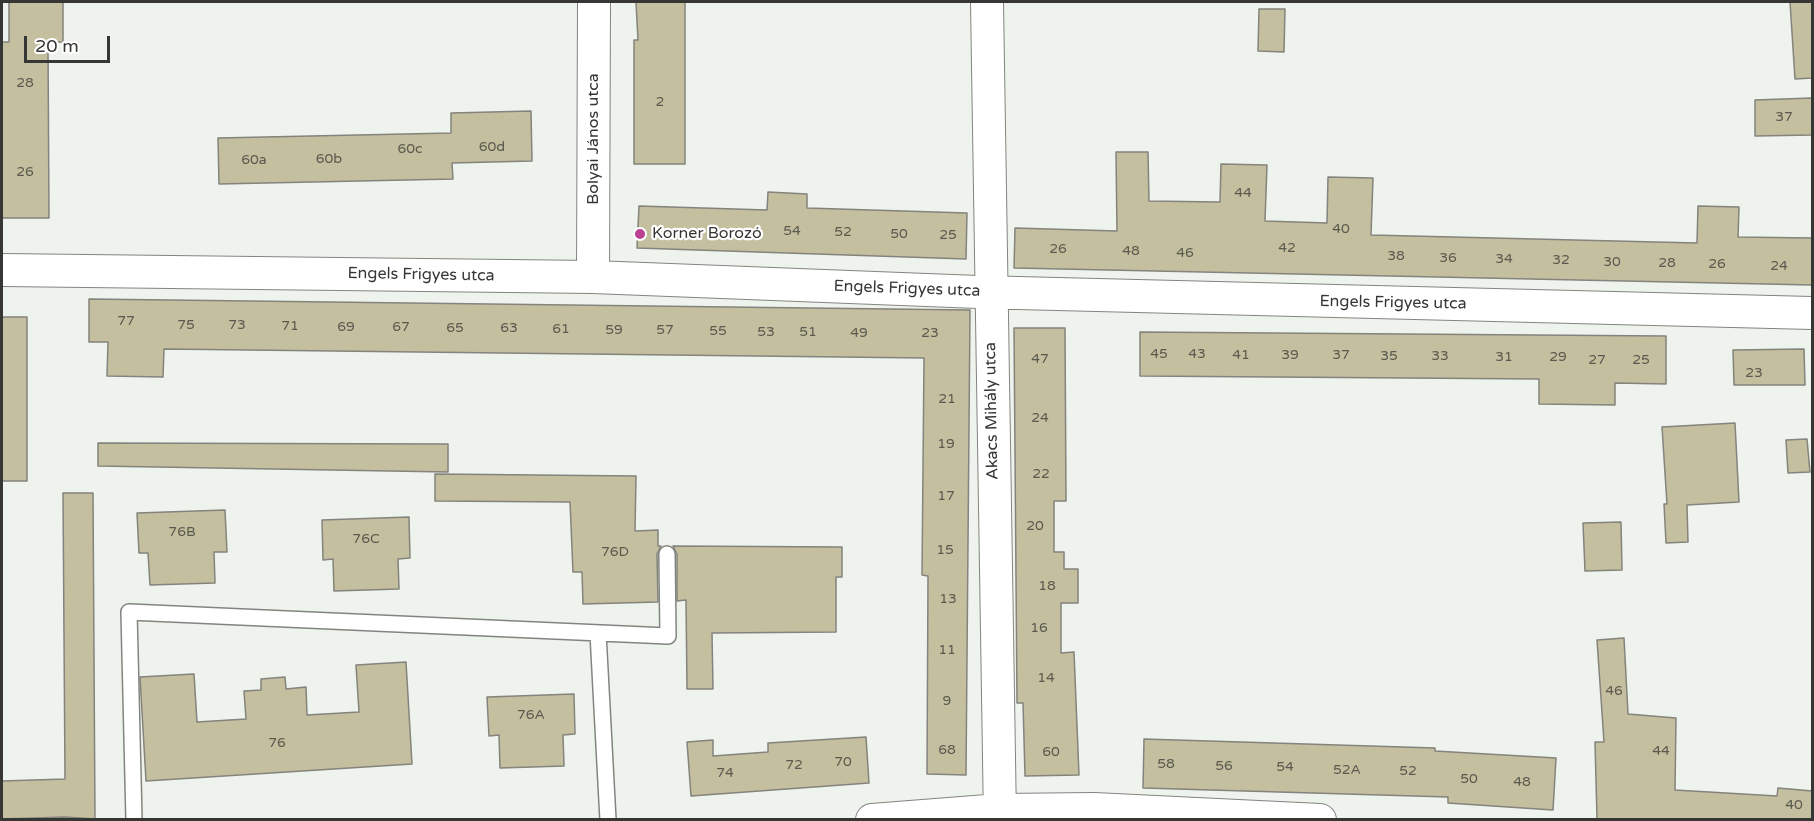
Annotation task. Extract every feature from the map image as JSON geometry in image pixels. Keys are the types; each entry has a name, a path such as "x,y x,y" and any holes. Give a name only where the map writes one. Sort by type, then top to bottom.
{"street":[{"name":"Bolyai János utca","path":"593,277 594,2"},
{"name":"Akacs Mihály utca","path":"987,2 1000,815"},
{"name":"Engels Frigyes utca","path":"2,270 593,277 990,293 1812,313"},
{"path":"872,819 1094,809 1320,819"}],"lane":[{"path":"134,819 129,612 668,636 668,554"},
{"path":"598,633 608,819"}],"building":[{"path":"9,2 63,2 63,42 48,42 49,218 2,218 2,42 9,42"},
{"path":"636,2 685,2 685,164 634,164 634,40 638,40"},
{"path":"1790,2 1812,2 1812,78 1795,79"},
{"path":"1259,9 1285,9 1284,52 1258,51"},
{"path":"1812,98 1812,135 1755,136 1755,100"},
{"path":"531,111 532,161 452,163 453,179 219,184 218,138 451,133 451,113"},
{"path":"1116,152 1148,152 1149,201 1220,202 1221,164 1267,165 1265,221 1327,223 1328,177 1373,178 1371,235 1697,243 1698,206 1739,207 1738,237 1812,238 1812,285 1014,268 1015,228 1117,231"},
{"path":"768,192 807,194 807,208 967,213 966,259 637,248 639,206 767,210"},
{"path":"89,299 970,310 966,775 927,774 928,576 922,575 924,358 164,349 163,377 107,376 108,342 89,342"},
{"path":"2,317 27,317 27,481 2,481"},
{"path":"1014,328 1065,328 1066,501 1054,501 1054,552 1064,552 1064,569 1078,569 1078,603 1061,603 1061,653 1074,652 1079,775 1025,776 1023,703 1017,703"},
{"path":"1140,332 1666,336 1666,384 1615,383 1615,405 1539,404 1539,379 1140,376"},
{"path":"1804,349 1805,385 1734,385 1733,350"},
{"path":"1735,423 1739,502 1687,505 1688,542 1666,543 1664,504 1667,504 1662,427"},
{"path":"1807,439 1810,472 1788,473 1786,440"},
{"path":"98,443 448,444 448,472 98,466"},
{"path":"435,474 636,476 635,531 658,530 658,546 661,546 657,554 658,602 583,604 582,572 573,572 570,502 435,501"},
{"path":"63,493 93,493 95,819 65,817 2,819 2,781 65,779"},
{"path":"225,510 227,552 214,552 215,583 150,585 148,553 139,553 137,513"},
{"path":"409,517 410,558 398,559 399,589 334,591 333,559 323,560 322,520"},
{"path":"1621,522 1622,570 1585,571 1583,523"},
{"path":"673,546 842,547 842,577 836,577 836,632 712,633 713,689 687,689 686,600 677,601 677,554"},
{"path":"1624,638 1628,714 1676,718 1675,790 1777,796 1778,788 1812,791 1812,819 1597,819 1595,742 1604,742 1597,640"},
{"path":"406,662 412,764 146,781 140,677 194,674 197,722 246,719 244,691 261,690 261,679 285,677 286,689 306,687 307,715 359,712 356,665"},
{"path":"574,694 575,734 563,735 564,766 500,768 499,735 489,736 487,697"},
{"path":"866,737 869,783 691,796 687,742 713,740 713,756 768,752 768,743"},
{"path":"1144,739 1435,748 1435,751 1556,758 1553,810 1448,803 1448,797 1143,788"}],"place":[{"name":"Korner Borozó","path":"640,234"}]}
